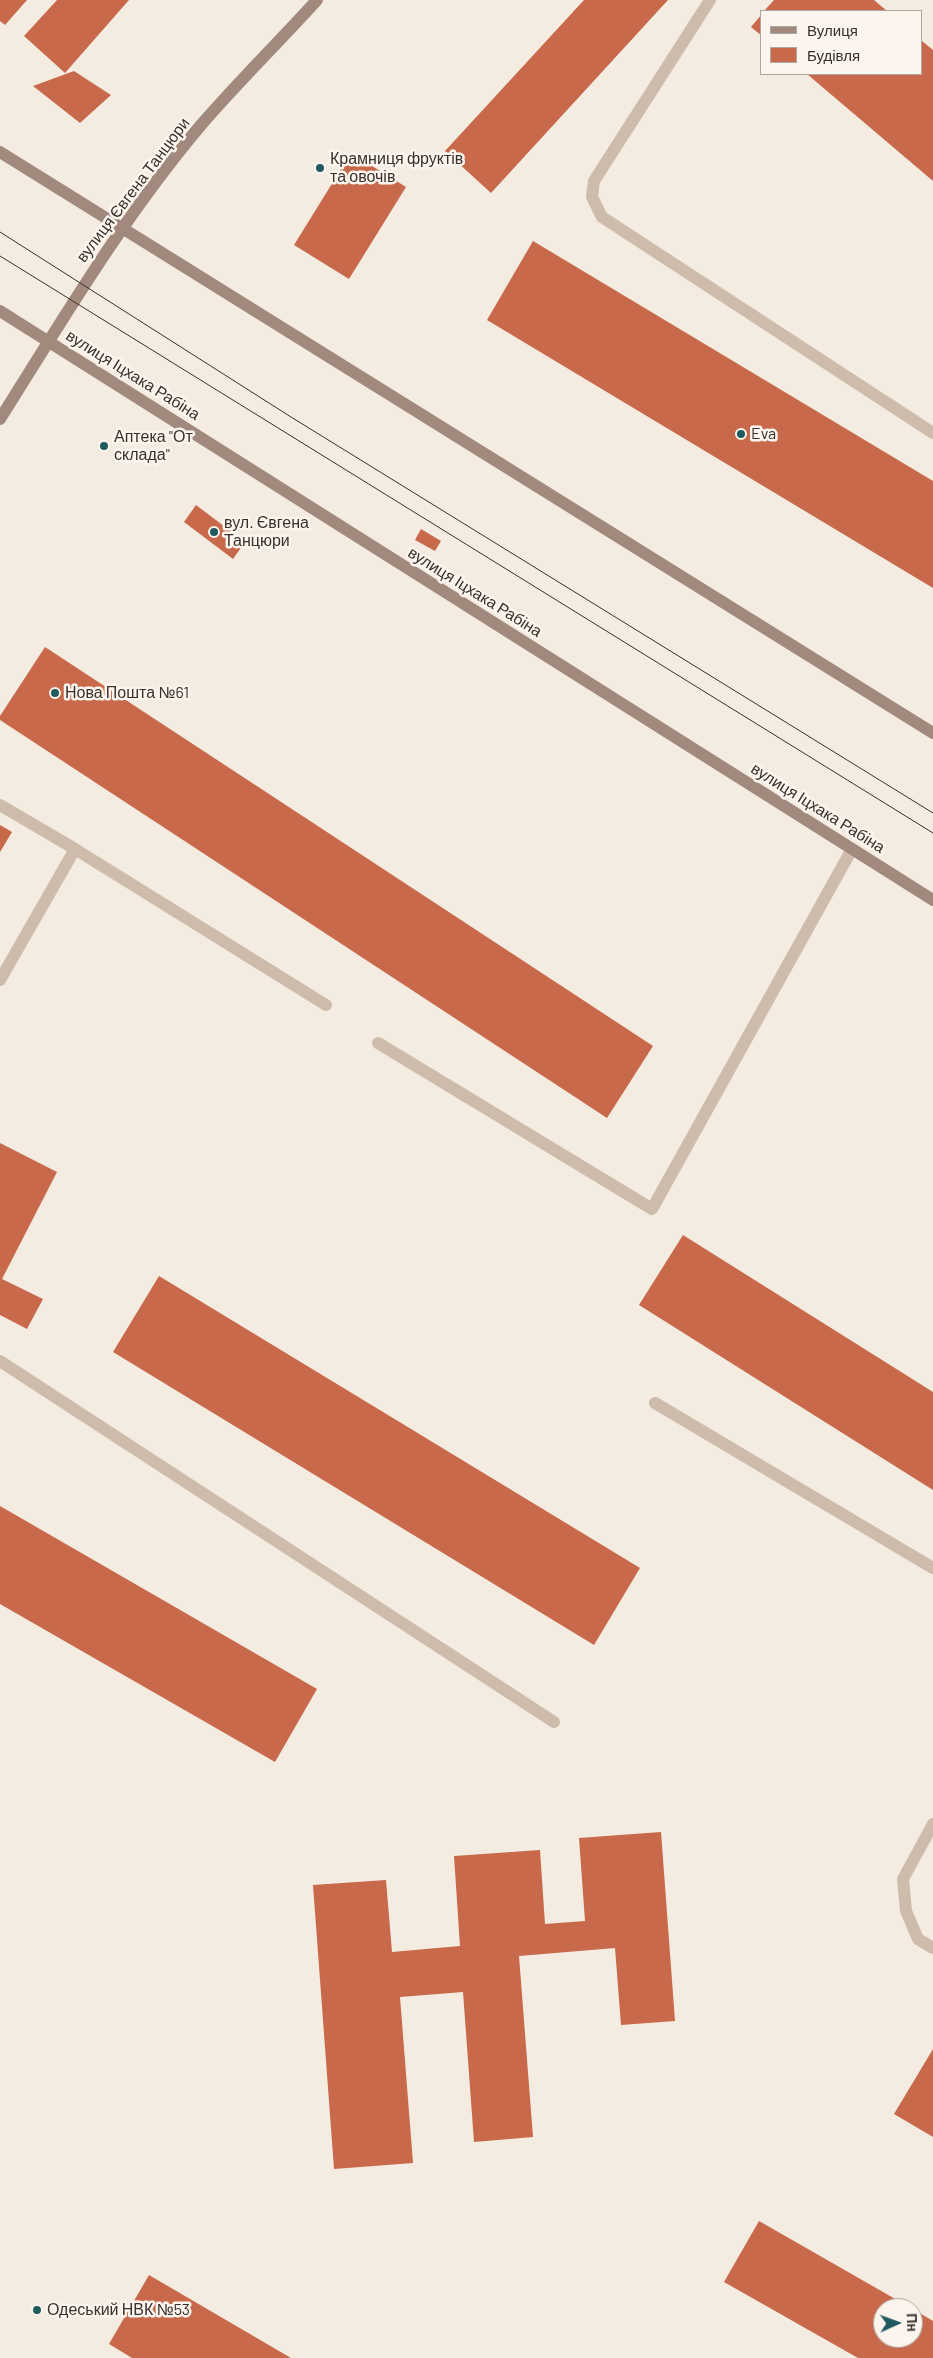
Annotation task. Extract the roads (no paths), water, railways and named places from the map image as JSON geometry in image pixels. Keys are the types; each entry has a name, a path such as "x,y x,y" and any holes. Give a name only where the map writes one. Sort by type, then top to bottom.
{"main road":[{"name":"вулиця Євгена Танцюри","path":"0,420 84,284 123,228 201,126 318,0"},
{"path":"0,152 933,733"},
{"name":"вулиця Іцхака Рабіна","path":"0,311 933,900"}],"lane":[{"path":"710,0 594,180 592,197 602,217 933,433"},
{"path":"0,805 75,849 326,1005"},
{"path":"0,980 75,849"},
{"path":"378,1043 652,1210 852,849"},
{"path":"0,1361 554,1722"},
{"path":"655,1403 933,1568"},
{"path":"933,1824 903,1879 906,1911 918,1940 933,1948"}],"tram line":[{"path":"0,232 291,417 933,813"},
{"path":"0,256 933,833"}],"place":[{"name":"Крамниця фруктів та овочів","path":"320,168"},
{"name":"Eva","path":"741,434"},
{"name":"Аптека \"От склада\"","path":"104,446"},
{"name":"вул. Євгена Танцюри","path":"214,532"},
{"name":"Нова Пошта №61","path":"55,693"},
{"name":"Одеський НВК №53","path":"37,2310"}]}
